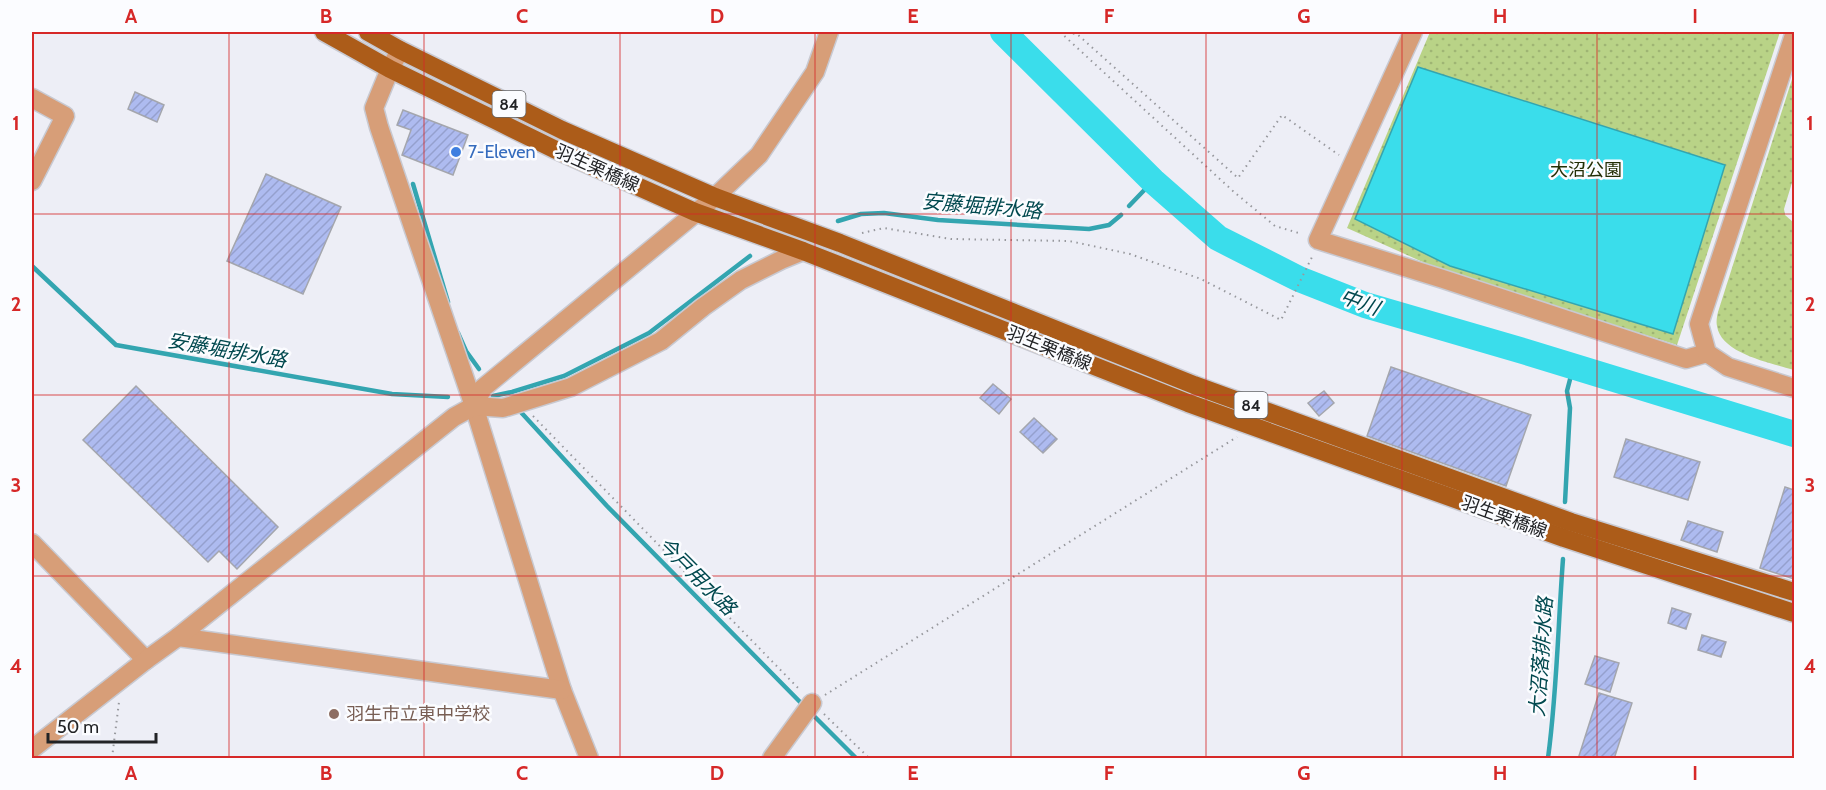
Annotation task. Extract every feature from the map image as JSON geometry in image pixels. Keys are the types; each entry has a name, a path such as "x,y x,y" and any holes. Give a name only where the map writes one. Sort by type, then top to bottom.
{"main road":[{"name":"羽生栗橋線","path":"324,32 390,69 554,149 695,212 804,251 1188,403 1564,538 1794,612"},
{"name":"羽生栗橋線","path":"368,32 562,130 715,197 840,243 1194,385 1571,522 1794,592"}],"street":[{"path":"32,748 178,637 445,425 474,406 483,388 715,197 759,155 815,72 829,32"},
{"path":"1413,32 1318,240 1454,282 1686,359 1707,353"},
{"path":"1794,35 1699,324 1707,353 1728,367 1794,388"},
{"path":"400,50 374,108 474,406 562,690 589,759"},
{"path":"32,98 65,116 32,181"},
{"path":"474,406 503,408 571,387 661,341 741,280 804,251"},
{"path":"32,543 146,660"},
{"path":"178,637 562,690"},
{"path":"772,759 812,703"}],"path":[{"path":"1061,32 1077,34 1238,178 1282,115 1353,165"},
{"path":"840,243 866,231 884,228 951,239 1069,241 1130,254 1201,279 1281,320 1315,252 1318,240 1275,226 1234,192 1061,32"},
{"path":"525,402 532,415 869,759"},
{"path":"812,703 1254,426"},
{"path":"112,759 122,678"}],"green space":[{"name":"大沼公園","path":"1430,32 1780,32 1677,345 1445,272 1347,228"},
{"path":"1794,73 1794,176 1784,209 1785,215 1794,223 1794,370 1737,350 1721,336 1717,323 1718,312"}],"water":[{"name":"大沼公園","path":"1418,67 1725,165 1673,334 1450,266 1355,219"}],"building":[{"path":"135,92 164,105 157,122 128,109"},
{"path":"403,110 468,135 453,175 402,155 411,130 397,125"},
{"path":"266,174 341,207 303,294 227,261"},
{"path":"1391,367 1531,415 1506,486 1367,436"},
{"path":"993,384 1011,399 999,414 980,398"},
{"path":"136,386 278,527 237,569 219,551 208,562 83,440"},
{"path":"1324,391 1334,403 1319,416 1308,403"},
{"path":"1034,418 1057,439 1043,453 1020,432"},
{"path":"1626,439 1700,462 1688,500 1614,477"},
{"path":"1785,487 1794,490 1794,579 1760,568"},
{"path":"1688,521 1723,532 1717,552 1681,540"},
{"path":"1672,608 1691,614 1686,629 1668,623"},
{"path":"1702,635 1726,642 1721,657 1698,650"},
{"path":"1595,656 1619,663 1610,692 1585,684"},
{"path":"1599,693 1632,703 1614,759 1578,759"}],"waterway":[{"name":"中川","path":"1003,32 1153,181 1218,238 1299,279 1365,305 1794,434"},
{"name":"安藤堀排水路","path":"1129,206 1153,181"},
{"name":"今戸用水路","path":"413,184 448,302"},
{"name":"安藤堀排水路","path":"838,221 861,214 884,213 938,220 1089,229 1109,225 1121,215"},
{"name":"安藤堀排水路","path":"493,396 564,376 649,333 750,256"},
{"name":"安藤堀排水路","path":"32,266 116,345 392,394 448,397"},
{"name":"今戸用水路","path":"458,333 466,351 479,369"},
{"name":"大沼落排水路","path":"1565,502 1570,408 1567,391 1573,368"},
{"name":"今戸用水路","path":"518,409 607,506 803,705"},
{"name":"大沼落排水路","path":"1548,758 1563,559"},
{"name":"今戸用水路","path":"811,713 856,758"}],"place":[{"name":"7-Eleven","path":"456,152"},
{"name":"羽生市立東中学校","path":"334,714"}]}
